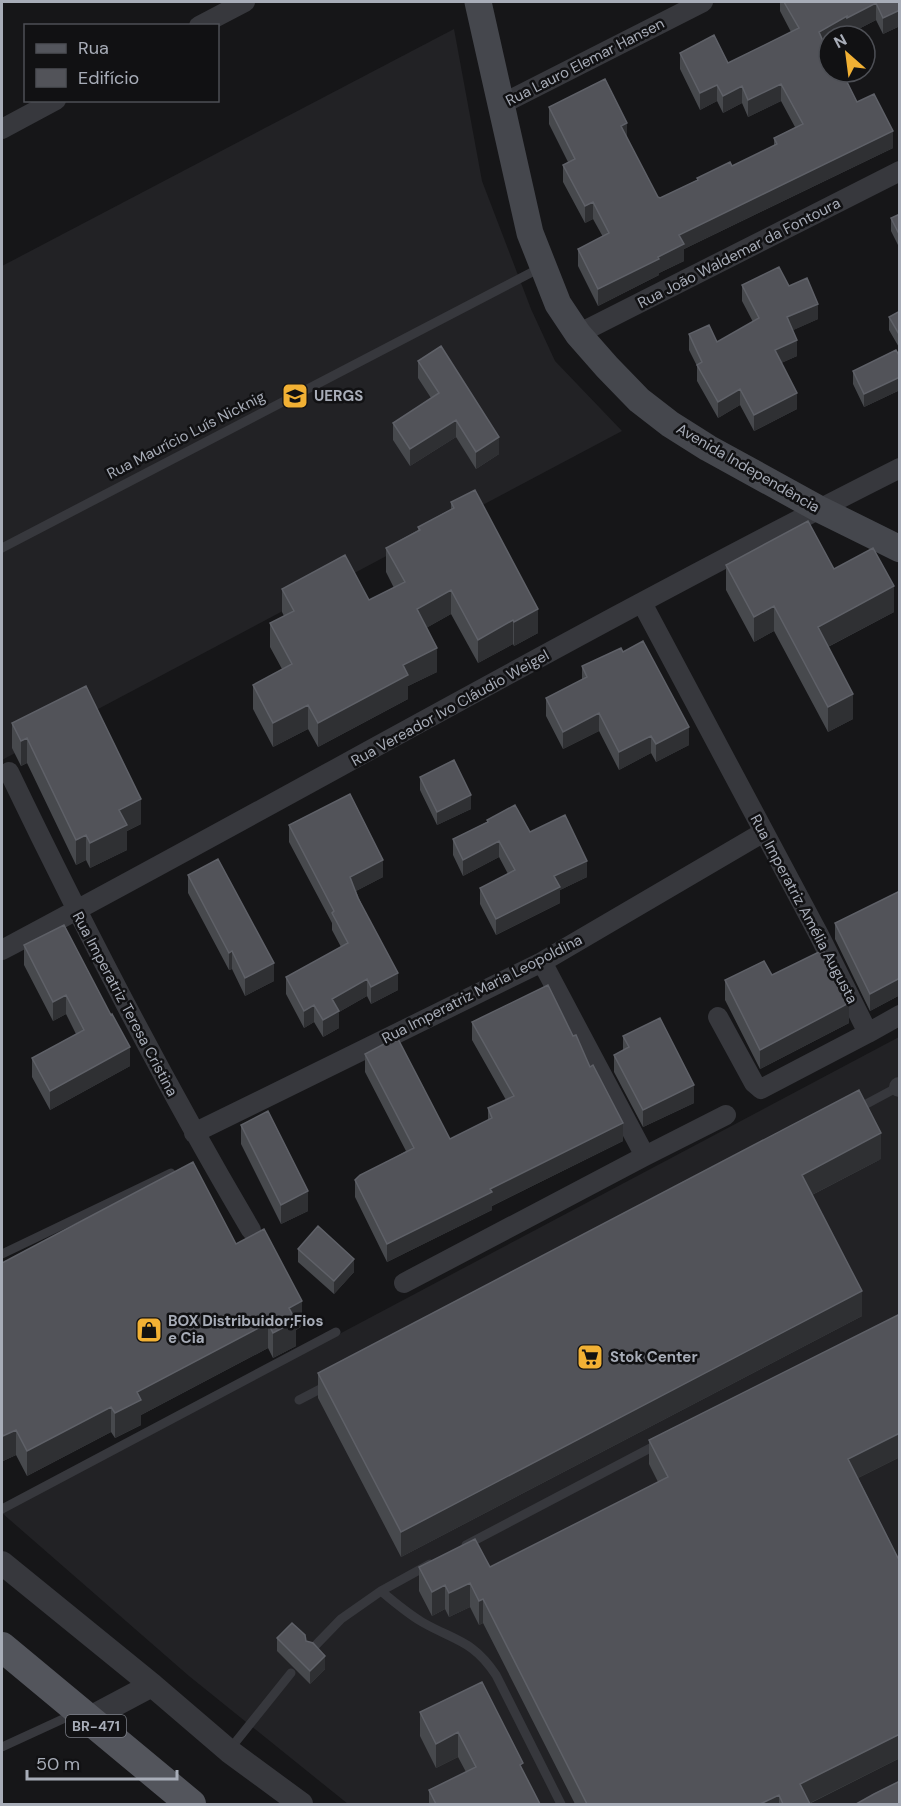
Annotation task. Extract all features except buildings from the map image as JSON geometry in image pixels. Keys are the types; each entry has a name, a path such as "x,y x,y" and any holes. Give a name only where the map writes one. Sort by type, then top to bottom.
{"main road":[{"name":"Avenida Independência","path":"478,2 530,233 558,304 578,334 639,400 670,424 708,448 819,509 900,549"},
{"name":"BR-471","path":"2,1647 191,1804"}],"street":[{"path":"203,24 245,2"},
{"name":"Rua Lauro Elemar Hansen","path":"500,105 703,2"},
{"path":"2,129 52,102"},
{"name":"Rua João Waldemar da Fontoura","path":"578,334 900,171"},
{"name":"Rua Vereador Ivo Cláudio Weigel","path":"2,950 642,603 900,468"},
{"name":"Rua Imperatriz Amélia Augusta","path":"642,603 868,1033"},
{"name":"Rua Imperatriz Teresa Cristina","path":"9,772 76,911 194,1133 251,1230"},
{"name":"Rua Imperatriz Maria Leopoldina","path":"194,1133 542,962 764,832"},
{"path":"542,962 645,1156"},
{"path":"718,1017 754,1083 761,1089 900,1015"},
{"path":"404,1283 726,1115"},
{"path":"2,1563 152,1684 229,1751 301,1804"},
{"path":"83,1715 152,1684"}],"lane":[{"name":"Rua Maurício Luís Nicknig","path":"2,548 543,266"},
{"path":"847,1114 899,1087"},
{"path":"2,1254 171,1173"},
{"path":"2,1509 336,1332"},
{"path":"300,1400 342,1378"},
{"path":"455,1551 666,1439"},
{"path":"311,1650 340,1619 381,1591 444,1557"},
{"path":"381,1591 401,1609 431,1627 471,1645 486,1660 496,1675 561,1804"},
{"path":"229,1751 291,1673"},
{"path":"2,1748 83,1715"}],"shaded area":[{"name":"UERGS","path":"454,29 482,181 531,309 555,361 622,431 2,760 2,266"},
{"path":"899,1037 900,1793 879,1804 348,1804 189,1676 2,1513"}],"place":[{"name":"UERGS","path":"295,396"},
{"name":"BOX Distribuidor;Fios e Cia","path":"149,1330"},
{"name":"Stok Center","path":"590,1357"}]}
